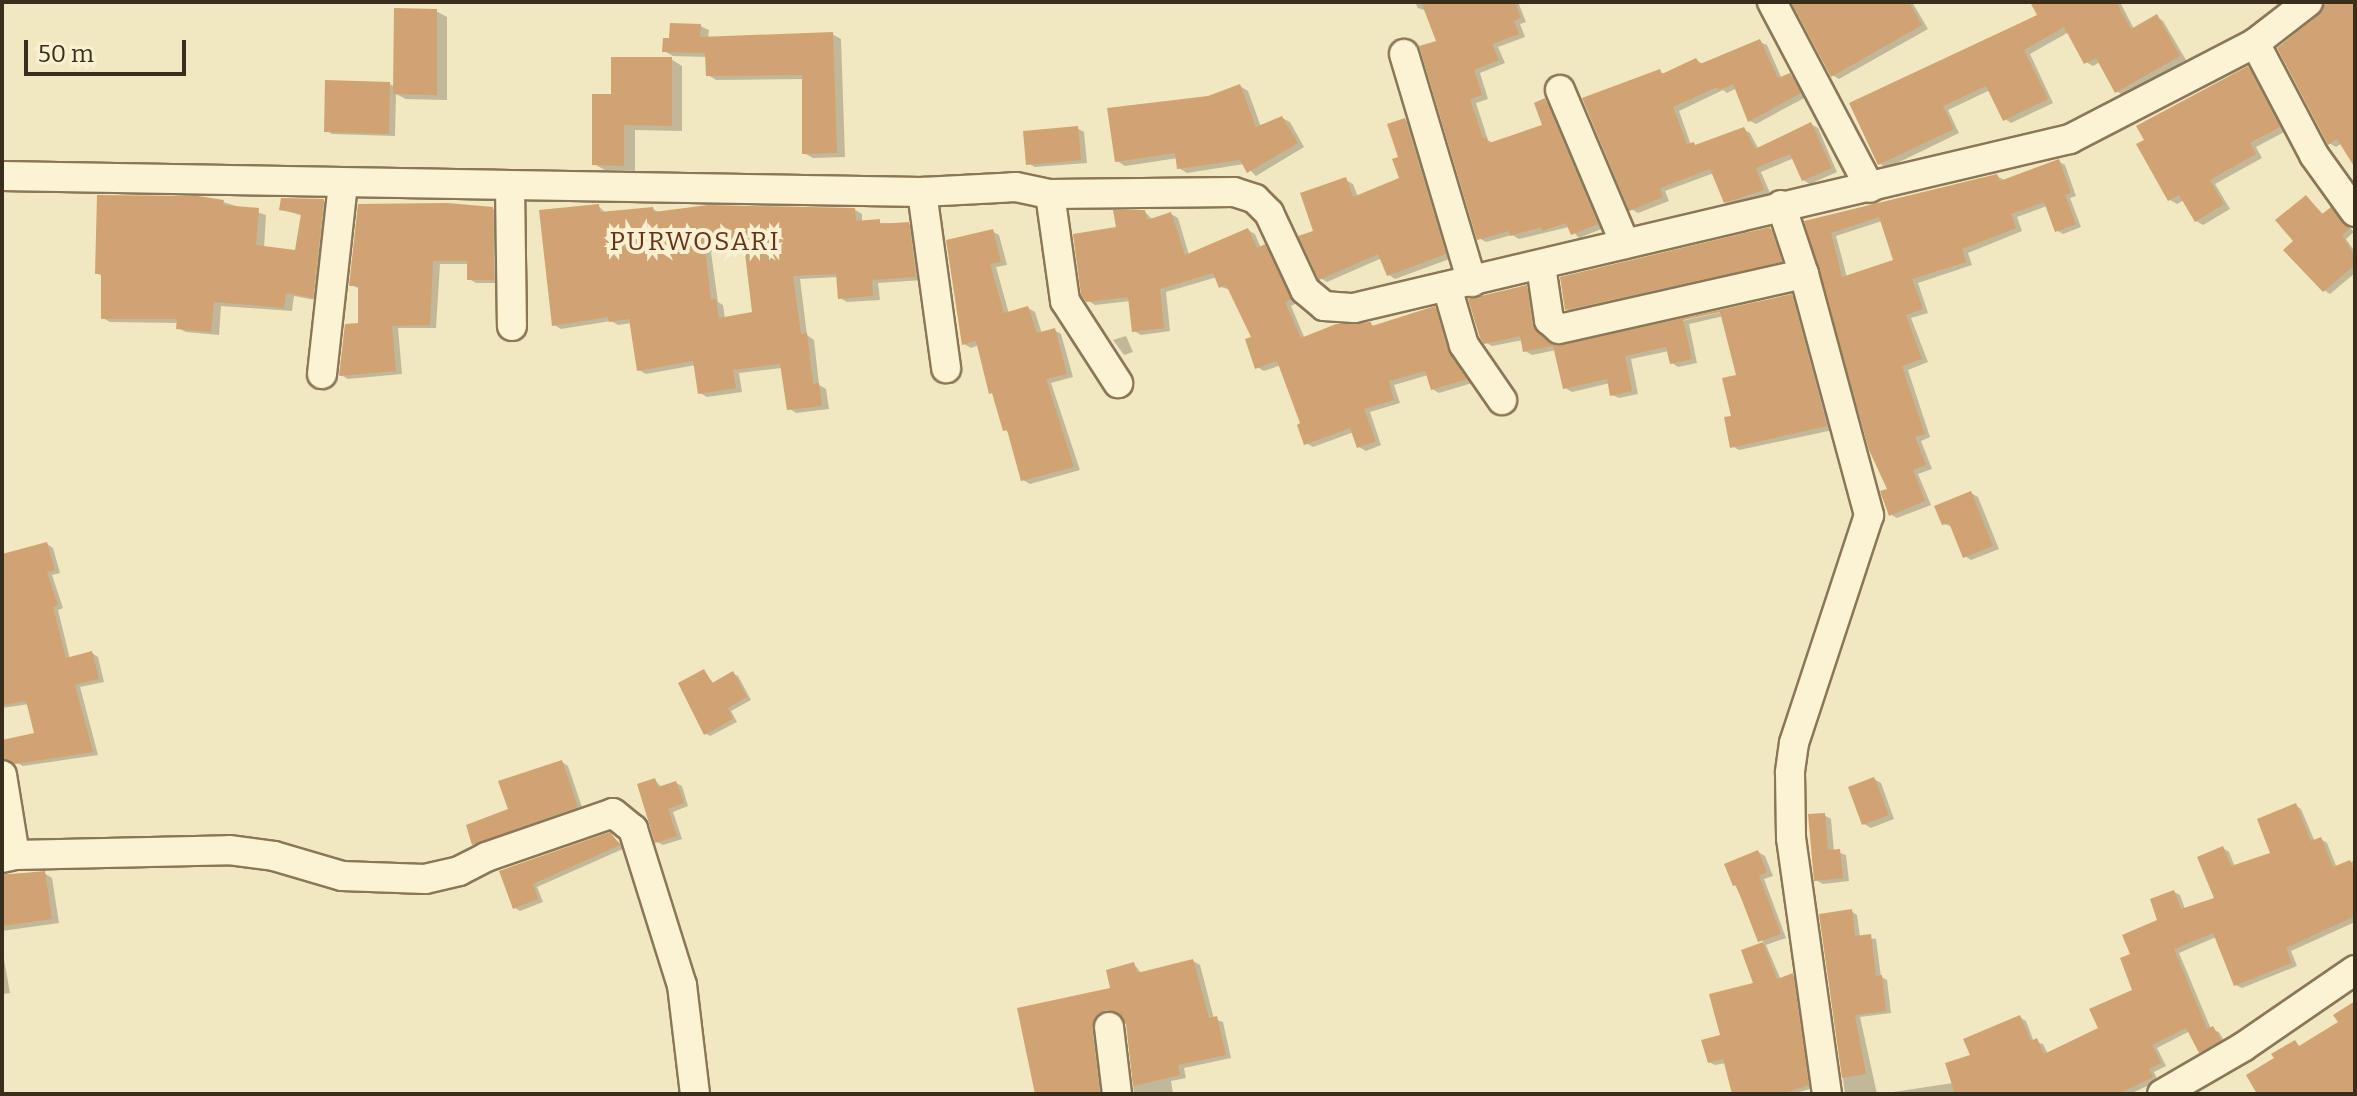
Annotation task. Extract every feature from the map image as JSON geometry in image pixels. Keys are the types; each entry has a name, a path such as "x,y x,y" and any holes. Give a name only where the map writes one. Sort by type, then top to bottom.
{"street":[{"path":"1772,2 1870,188"},
{"path":"2,176 922,192 1016,187 1050,194 1234,192 1255,199 1269,213 1305,290 1324,306 1354,308 2070,139 2255,43 2308,2"},
{"path":"2255,43 2314,155 2355,212"},
{"path":"1404,54 1460,285 1464,345 1502,400"},
{"path":"1560,90 1625,244"},
{"path":"322,374 343,183"},
{"path":"510,186 512,326"},
{"path":"922,192 946,368"},
{"path":"1050,194 1065,301 1118,383"},
{"path":"1781,205 1804,274 1869,515 1794,743 1788,801 1827,1094"},
{"path":"1541,266 1549,320 1559,329 1804,274"},
{"path":"2,775 9,856 229,850 274,856 342,876 425,879 459,871 486,857 613,813 633,829 682,985 695,1094"},
{"path":"2162,1094 2243,1047 2355,970"},
{"path":"1109,1027 1117,1094"}],"building":[{"path":"1421,2 1515,2 1521,18 1514,21 1519,34 1492,44 1499,60 1474,70 1482,95 1470,99 1483,138 1486,137 1489,143 1542,125 1534,103 1545,98 1598,224 1571,235 1566,223 1542,231 1541,227 1510,236 1509,231 1477,240 1419,46 1436,41"},
{"path":"1791,2 1909,2 1922,25 1831,77"},
{"path":"2030,2 2116,2 2131,29 2157,14 2180,56 2115,93 2096,58 2084,64 2064,27 2024,50 2048,99 2003,121 1986,86 1943,106 1954,129 1878,165 1849,103 2037,15"},
{"path":"2326,2 2355,2 2355,168 2337,139 2328,145 2277,48 2318,15"},
{"path":"394,8 437,9 437,95 393,94"},
{"path":"670,23 701,24 700,37 833,32 837,153 802,154 802,75 706,76 705,53 662,52 663,38 669,38"},
{"path":"1760,39 1778,78 1790,73 1801,93 1748,122 1733,84 1719,90 1717,87 1673,107 1687,144 1694,142 1695,145 1744,127 1755,149 1811,122 1832,168 1802,181 1790,154 1756,168 1764,190 1724,203 1710,169 1660,188 1663,197 1629,211 1582,98 1660,69 1662,74 1696,58 1700,64"},
{"path":"611,57 672,57 672,126 624,125 624,166 592,165 592,94 611,94"},
{"path":"2248,66 2280,127 2250,143 2256,154 2210,180 2224,204 2195,222 2179,195 2168,201 2136,144 2144,140 2136,126"},
{"path":"325,80 390,82 389,134 324,132"},
{"path":"1240,84 1256,127 1282,116 1298,143 1247,173 1240,160 1177,169 1175,153 1115,162 1107,108 1208,96"},
{"path":"1405,118 1446,254 1387,276 1378,254 1319,280 1298,236 1313,231 1300,193 1346,177 1353,197 1399,178 1392,159 1398,157 1387,124"},
{"path":"1078,126 1081,160 1026,165 1023,131"},
{"path":"2059,159 2071,193 2065,195 2076,224 2055,232 2044,202 2011,214 2016,228 1962,249 1966,262 1912,279 1923,309 1906,315 1922,359 1902,366 1925,434 1915,437 1926,465 1913,470 1925,501 1889,516 1880,491 1887,489 1869,450 1804,221 1997,174 2000,181","holes":["1879,217 1893,260 1842,277 1831,233"]},
{"path":"97,195 198,196 224,200 223,205 259,208 256,245 295,250 301,214 279,210 281,198 324,199 313,298 286,293 284,308 214,302 211,332 176,329 177,319 101,319 101,274 95,274"},
{"path":"2306,195 2322,214 2331,207 2350,228 2342,235 2355,257 2355,265 2323,292 2283,250 2293,241 2275,220"},
{"path":"448,203 493,207 494,280 467,280 467,261 433,261 430,325 392,326 396,371 339,376 345,324 358,323 358,286 349,286 358,204"},
{"path":"599,204 600,212 653,207 654,212 708,205 855,208 856,221 880,219 880,224 909,222 916,277 872,280 873,296 838,299 836,274 793,276 801,334 807,333 813,384 819,383 822,406 787,410 780,364 733,370 736,388 698,394 693,361 637,371 629,319 609,322 608,317 552,326 539,210","holes":["744,245 752,312 719,318 716,299 711,300 705,249"]},
{"path":"1113,210 1145,210 1147,220 1171,212 1185,255 1248,228 1257,248 1265,244 1291,299 1285,302 1301,338 1336,324 1371,322 1372,326 1435,306 1448,350 1467,379 1431,390 1425,371 1389,381 1394,400 1364,409 1376,441 1357,448 1350,428 1304,445 1297,425 1300,423 1277,361 1255,369 1245,339 1251,337 1226,285 1219,288 1213,273 1160,289 1164,328 1132,332 1128,297 1086,302 1081,295 1073,234 1116,227"},
{"path":"1770,227 1782,262 1565,310 1560,277"},
{"path":"993,229 1001,262 990,264 1004,313 1028,306 1037,333 1055,328 1067,374 1046,379 1074,467 1021,481 1007,430 1003,431 992,393 989,394 976,341 962,345 946,240"},
{"path":"1527,285 1532,323 1538,333 1555,346 1792,294 1827,426 1730,448 1724,417 1731,416 1722,378 1736,375 1720,312 1683,320 1692,359 1670,364 1666,347 1625,356 1632,391 1610,396 1607,379 1563,389 1553,346 1523,352 1520,336 1484,344 1480,338 1468,299"},
{"path":"1971,491 1993,546 1963,558 1949,523 1942,525 1934,506"},
{"path":"47,542 55,570 47,572 58,605 53,607 66,658 92,651 99,679 75,685 93,752 15,764 3,758 2,740 34,733 26,701 2,705 2,554"},
{"path":"704,669 712,683 733,671 747,697 728,708 733,719 704,735 678,683"},
{"path":"562,760 578,807 472,845 466,825 508,809 498,781"},
{"path":"1874,777 1889,815 1862,825 1848,787"},
{"path":"655,778 658,787 676,781 684,803 668,809 677,836 655,843 637,784"},
{"path":"2296,803 2311,841 2321,837 2333,867 2350,860 2355,871 2355,916 2286,948 2292,963 2234,986 2213,933 2174,949 2207,1029 2213,1026 2221,1040 2199,1053 2186,1028 2152,1045 2161,1063 2149,1069 2153,1077 2118,1094 1955,1094 1945,1063 1970,1055 1963,1039 2020,1015 2031,1041 2037,1038 2044,1054 2098,1028 2089,1009 2132,990 2120,958 2130,954 2122,935 2157,920 2150,899 2174,890 2181,909 2214,898 2197,857 2223,846 2231,866 2270,853 2257,819"},
{"path":"1825,813 1828,850 1840,849 1843,878 1814,881 1808,814"},
{"path":"610,832 620,845 533,884 538,899 513,909 499,871"},
{"path":"1758,850 1767,872 1759,876 1781,934 1758,942 1736,885 1733,886 1724,864"},
{"path":"45,871 52,919 2,926 2,875"},
{"path":"1852,909 1855,936 1871,934 1876,976 1882,975 1886,1011 1855,1015 1866,1074 1842,1078 1819,914"},
{"path":"1763,942 1777,979 1793,973 1809,1085 1782,1094 1732,1094 1723,1059 1708,1063 1701,1040 1720,1035 1709,994 1753,983 1741,950"},
{"path":"1193,959 1209,1018 1217,1016 1226,1055 1178,1065 1180,1075 1133,1086 1126,1024 1116,1012 1106,1010 1098,1014 1092,1028 1100,1094 1035,1094 1017,1008 1110,988 1106,970 1134,962 1137,973"},
{"path":"2355,1001 2355,1094 2257,1094 2246,1075 2274,1058 2271,1054 2295,1040 2299,1046 2338,1022 2333,1015"}],"district":[{"name":"PURWOSARI","path":"695,242"}]}
